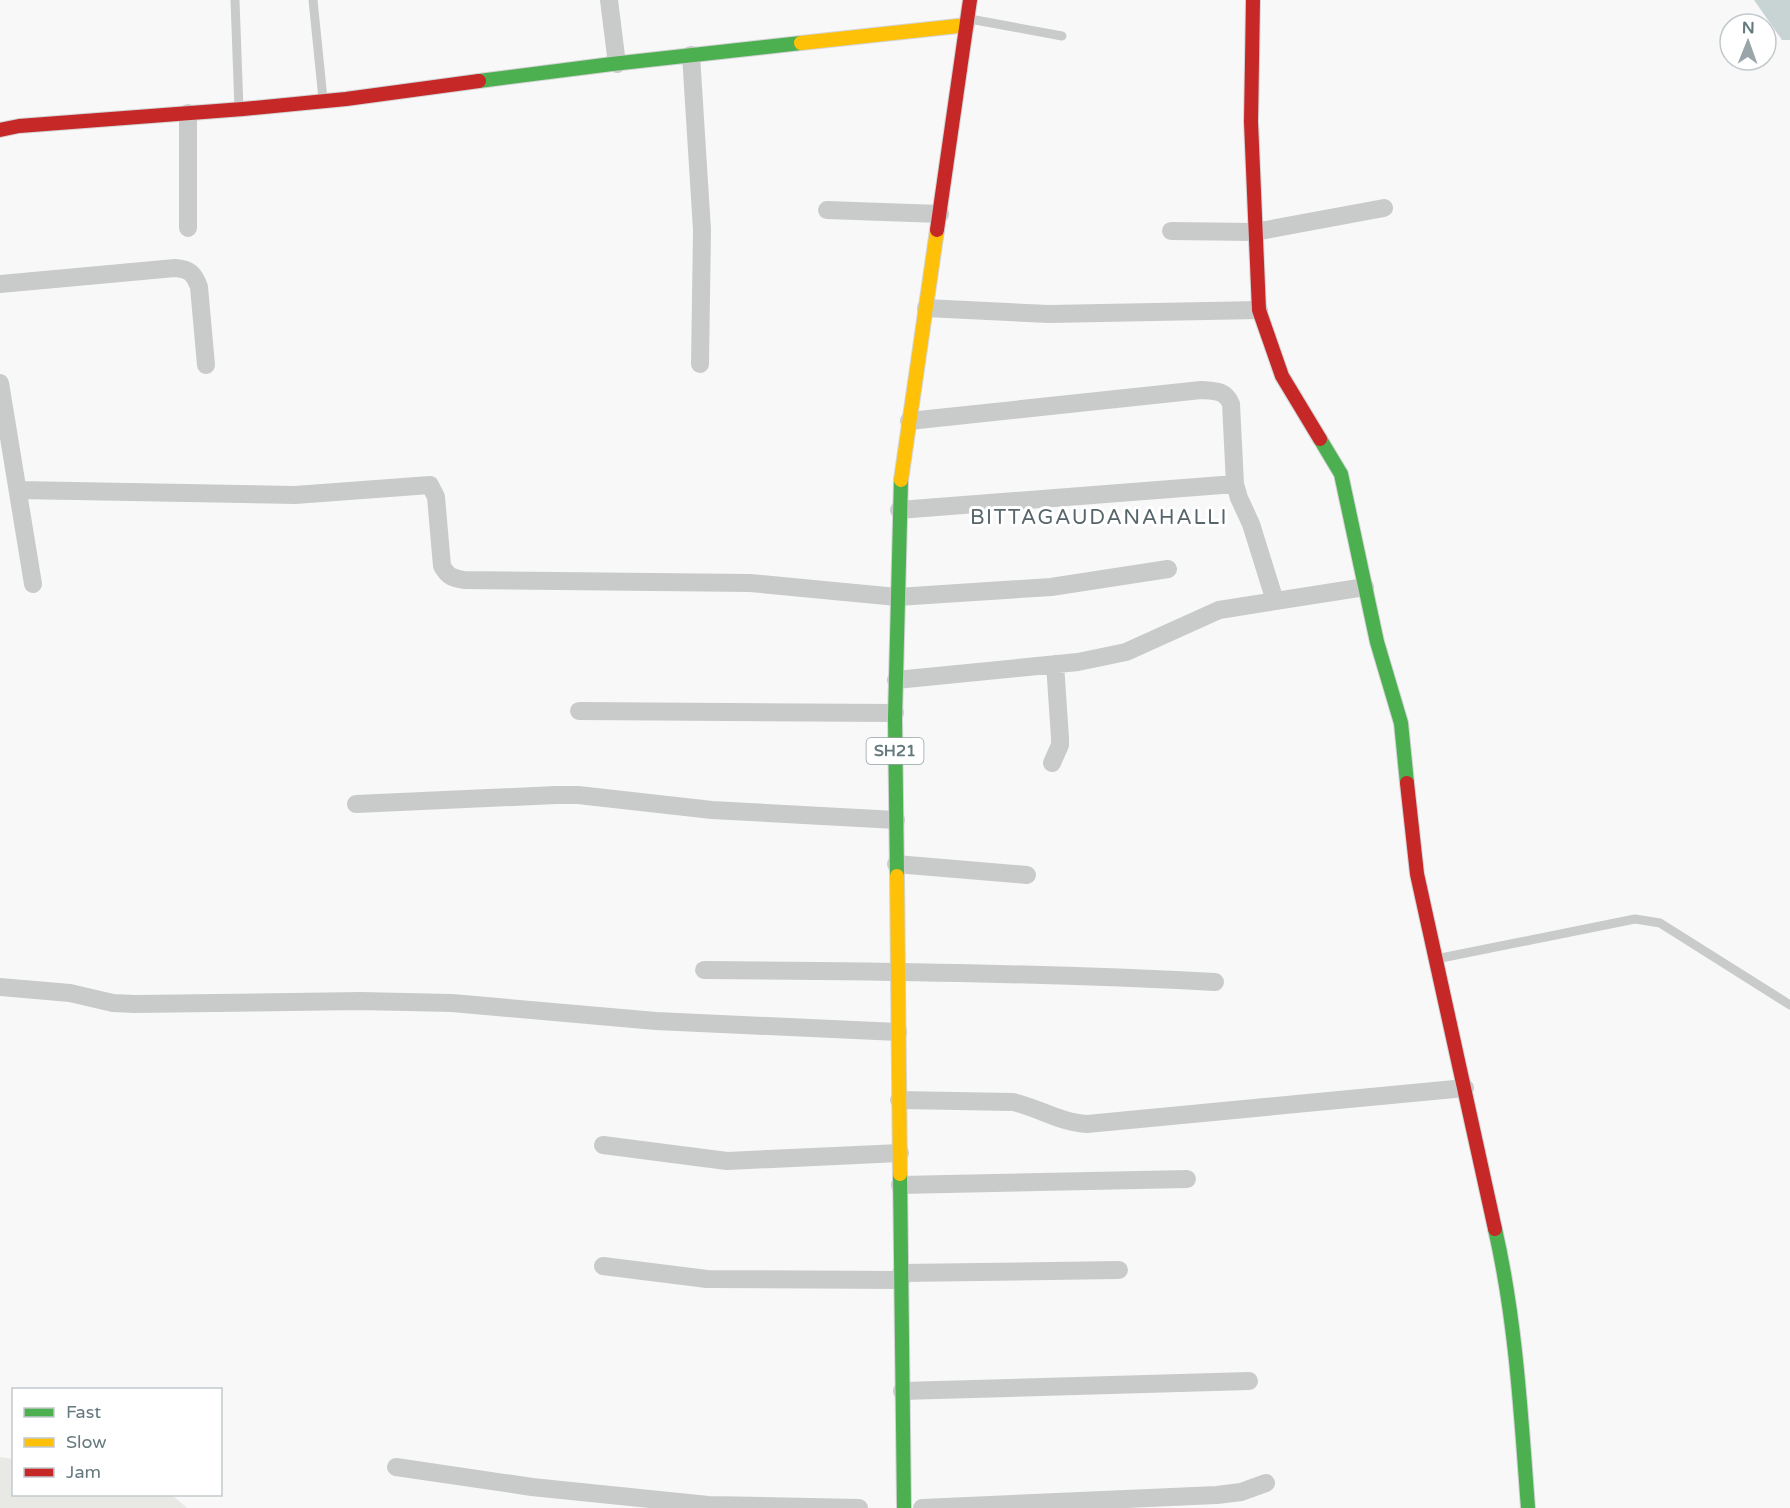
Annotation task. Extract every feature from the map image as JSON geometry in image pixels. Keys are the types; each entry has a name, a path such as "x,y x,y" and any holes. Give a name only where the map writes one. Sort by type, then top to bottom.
{"street":[{"path":"609,0 617,64"},
{"name":"SH21","path":"904,1508 895,713 900,486 970,0"},
{"path":"1253,0 1251,122 1258,310 1282,376 1341,474 1378,648 1401,723 1416,865 1505,1273 1519,1394 1528,1508"},
{"path":"0,130 19,126 238,110 323,101 967,22"},
{"path":"691,55 702,230 700,364"},
{"path":"188,114 188,228"},
{"path":"1171,231 1255,232 1384,207"},
{"path":"827,210 940,214"},
{"path":"0,284 175,268 186,269 195,276 199,287 206,365"},
{"path":"926,308 1049,315 1258,310"},
{"path":"0,383 33,584"},
{"path":"909,422 1201,390 1218,391 1228,396 1231,404 1235,484 1251,524 1275,601"},
{"path":"899,510 1235,484"},
{"path":"18,490 295,495 430,485 436,497 442,566 447,575 453,578 750,583 897,597 1051,587 1168,569"},
{"path":"896,680 1055,664 1126,652 1219,610 1365,587"},
{"path":"1052,763 1060,745 1055,664"},
{"path":"579,711 895,713"},
{"path":"356,804 556,795 712,810 896,820"},
{"path":"896,864 1027,875"},
{"path":"704,970 897,971 1129,977 1215,982"},
{"path":"0,987 70,993 113,1003 360,1001 452,1003 656,1021 898,1032"},
{"path":"899,1100 1013,1102 1071,1123 1087,1124 1465,1088"},
{"path":"603,1145 727,1161 900,1153"},
{"path":"900,1185 1187,1179"},
{"path":"603,1266 707,1279 1119,1270"},
{"path":"902,1391 1249,1381"},
{"path":"396,1467 532,1487 708,1505 859,1508"},
{"path":"922,1508 1217,1495 1241,1492 1266,1483"}],"lane":[{"path":"235,0 238,110"},
{"path":"313,0 323,101"},
{"path":"967,22 1062,36"},
{"path":"1436,958 1635,919 1648,920 1660,923 1790,1005"}],"shaded area":[{"path":"1754,0 1790,0 1790,40 1782,40 1778,34 1778,12 1762,12"},
{"path":"0,1457 12,1459 12,1496 173,1496 187,1508 0,1508"}],"traffic: fast":[{"path":"479,81 801,43"},
{"path":"1320,439 1341,474 1377,642 1401,723 1407,783"},
{"path":"897,876 895,718 901,480"},
{"path":"900,1174 904,1508"},
{"path":"1495,1229 1513,1333 1528,1508"}],"traffic: slow":[{"path":"801,43 967,25"},
{"path":"901,480 937,230"},
{"path":"897,876 900,1174"}],"traffic: jam":[{"path":"937,230 970,0"},
{"path":"1253,0 1251,122 1259,310 1282,376 1320,439"},
{"path":"0,130 19,126 346,99 479,81"},
{"path":"1407,783 1417,874 1495,1229"}],"district":[{"name":"BITTAGAUDANAHALLI","path":"1099,517"}]}
